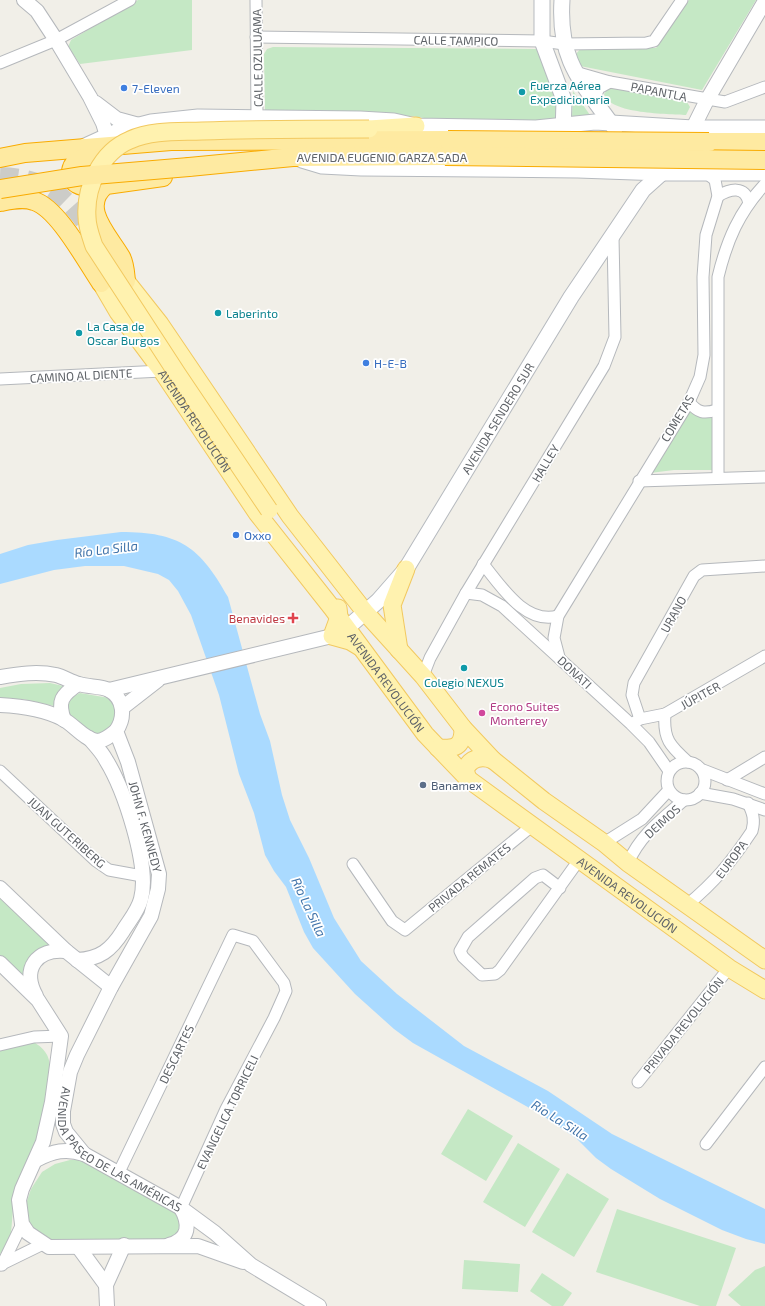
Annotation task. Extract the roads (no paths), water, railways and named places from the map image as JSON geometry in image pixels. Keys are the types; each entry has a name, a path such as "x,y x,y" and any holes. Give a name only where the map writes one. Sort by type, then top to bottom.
{"highway":[{"name":"AVENIDA EUGENIO GARZA SADA","path":"0,158 25,153 82,148 209,141 765,160"},
{"path":"194,167 185,174 90,188 75,183 71,174 73,164 80,159 106,160 198,149 209,141"},
{"name":"AVENIDA EUGENIO GARZA SADA","path":"0,189 82,176 194,167 261,158 446,148 765,142"},
{"path":"106,185 98,193 96,198 95,213 106,234 122,258 126,281"},
{"path":"0,202 27,199 46,206 58,219 101,283"},
{"path":"101,243 126,281"}],"main road":[{"path":"542,0 542,41 564,100 564,153 566,160 572,167 578,170"},
{"path":"562,0 564,44 575,72 622,140 616,171"},
{"path":"595,103 620,115 666,119 688,127"},
{"path":"82,148 107,136 139,125 169,119 192,117 374,120 416,126"},
{"path":"361,647 352,619 336,596 269,510 178,375 94,246 88,224 88,198 94,178 108,155 121,145 148,134 226,130 369,129 416,126 536,128 563,126 584,122 662,127 765,128"},
{"path":"656,173 648,162 648,151 653,138 662,127"},
{"path":"534,170 543,160 546,151 545,142 536,128"},
{"name":"AVENIDA SENDERO SUR","path":"622,140 630,157 633,172 633,190 626,219"},
{"path":"293,157 322,166 578,170 656,173 765,173"},
{"name":"AVENIDA SENDERO SUR","path":"352,619 406,569 572,297 626,219 643,190 656,173"},
{"name":"AVENIDA REVOLUCIÓN","path":"126,281 160,324 290,516 352,619"},
{"name":"AVENIDA REVOLUCIÓN","path":"101,283 118,312 140,338 257,513 352,619 399,650 423,676 463,728 492,760 604,843 628,863 765,960"},
{"path":"118,312 130,309 141,301"},
{"path":"140,338 141,331 145,326 152,323 160,324"},
{"path":"399,650 397,631 392,615 392,605 406,569"},
{"path":"332,636 352,619"},
{"path":"332,636 350,641 361,647"},
{"name":"AVENIDA REVOLUCIÓN","path":"361,647 425,734 468,779 729,968 765,990"},
{"path":"438,748 450,749 456,747 460,741 463,728"},
{"path":"468,779 465,770 473,760 483,757 492,760"}],"street":[{"path":"24,0 37,11 56,40 90,97 103,123 107,136"},
{"path":"0,63 56,40 130,0"},
{"name":"CALLE OZULUAMA","path":"256,0 258,117"},
{"name":"CALLE TAMPICO","path":"256,37 542,41 564,44 636,44 654,41 682,0"},
{"path":"688,127 707,100 765,1"},
{"name":"PAPANTLA","path":"575,72 610,82 725,102 765,87"},
{"path":"595,103 596,91 610,82"},
{"path":"90,97 107,113 117,119 139,125"},
{"path":"705,172 714,180 718,196 730,190 736,189 745,194 749,203"},
{"path":"718,477 718,277 725,248 733,228 749,203 765,184"},
{"name":"COMETAS","path":"559,657 554,638 558,616 639,481 689,402 700,377 704,355 703,277 706,235 718,196"},
{"name":"HALLEY","path":"423,676 430,658 466,593 604,366 611,351 615,337 613,237"},
{"name":"CAMINO AL DIENTE","path":"0,379 162,371"},
{"path":"689,402 695,410 701,413 717,410"},
{"path":"639,481 718,477 765,477"},
{"path":"483,564 525,610 541,618 558,616"},
{"name":"URANO","path":"636,721 632,694 634,683 694,576 702,570 765,566"},
{"name":"DONATI","path":"466,593 482,595 502,606 559,657 636,721 670,771"},
{"path":"0,677 38,673 55,675 78,684 109,690 332,636"},
{"name":"JÚPITER","path":"636,721 665,714 765,656"},
{"path":"122,708 162,678"},
{"path":"64,720 61,712 61,701 64,696 78,684"},
{"path":"0,704 20,706 50,714 64,720 89,738 97,741 104,739 116,731 122,720 122,708 115,696 109,690"},
{"path":"665,714 665,735 676,752 688,762 727,780 765,794"},
{"name":"JOHN F. KENNEDY","path":"111,987 151,916 158,889 159,874 128,762 116,731"},
{"name":"JOHN F. KENNEDY","path":"38,1000 31,983 30,975 38,956 48,952 94,958 102,955 115,944 136,911 141,899 141,860 130,817 113,772 106,759 89,738"},
{"path":"727,780 765,758"},
{"path":"688,762 681,763 670,771 667,784 668,791 673,796 684,800 693,800 700,793 704,780 703,770"},
{"name":"JUAN GUTERIBERG","path":"0,771 96,861 109,870 142,876"},
{"name":"DEIMOS","path":"604,843 642,818 668,791"},
{"path":"700,793 748,803 765,810"},
{"name":"DEIMOS","path":"628,863 637,845 649,829 684,800"},
{"name":"EUROPA","path":"687,905 706,891 752,831 754,823 753,813 748,803"},
{"name":"PRIVADA REMATES","path":"353,864 392,921 405,930 533,825"},
{"path":"560,888 543,875 535,878 468,936 460,951 463,957 482,975 495,974 560,888 579,860"},
{"path":"0,888 72,956 111,987"},
{"name":"EVANGELICA TORRICELI","path":"181,1208 226,1109 274,1018 286,991 284,983 253,941 233,935"},
{"name":"DESCARTES","path":"119,1172 233,935"},
{"path":"0,963 38,1000 61,1036"},
{"name":"PRIVADA REVOLUCIÓN","path":"638,1082 729,968"},
{"name":"AVENIDA PASEO DE LAS AMÉRICAS","path":"111,987 83,1042 70,1072 63,1111 63,1124 66,1132 84,1154 119,1172 181,1208 215,1233 251,1265 303,1302 319,1306"},
{"path":"0,1045 34,1037 61,1036 83,1042"},
{"name":"AVENIDA PASEO DE LAS AMÉRICAS","path":"61,1036 52,1102 43,1142 22,1189 19,1200 22,1224 28,1233 49,1247 79,1248 124,1245 198,1246 251,1265"},
{"path":"706,1144 765,1067"},
{"path":"36,1160 47,1154 64,1150 84,1154"},
{"path":"169,1245 182,1238 186,1230 187,1218 181,1208"},
{"path":"1,1265 22,1224"},
{"path":"1,1265 43,1244"},
{"path":"107,1306 106,1285 124,1245"},
{"path":"79,1248 106,1285"}],"water":[{"name":"Río La Silla","path":"121,532 159,535 173,539 186,546 197,554 208,566 228,597 260,714 270,741 282,795 290,820 309,858 334,918 361,961 397,994 464,1046 548,1091 612,1134 765,1209 765,1244 722,1230 660,1199 611,1169 596,1158 577,1139 542,1115 413,1043 394,1029 355,994 313,948 304,932 286,887 274,871 265,855 254,813 239,774 219,695 191,615 178,591 169,580 158,574 124,566 85,566 54,570 0,584 0,554 28,545"}],"tunnel":[{"path":"0,176 32,180 55,191 73,208 93,233"}],"place":[{"name":"7-Eleven","path":"124,88"},
{"name":"Fuerza Aérea Expedicionaria","path":"522,92"},
{"name":"Laberinto","path":"218,313"},
{"name":"La Casa de Oscar Burgos","path":"79,333"},
{"name":"H-E-B","path":"366,363"},
{"name":"Oxxo","path":"236,535"},
{"name":"Benavides","path":"293,618"},
{"name":"Colegio NEXUS","path":"464,668"},
{"name":"Econo Suites Monterrey","path":"482,713"},
{"name":"Banamex","path":"423,785"}]}
